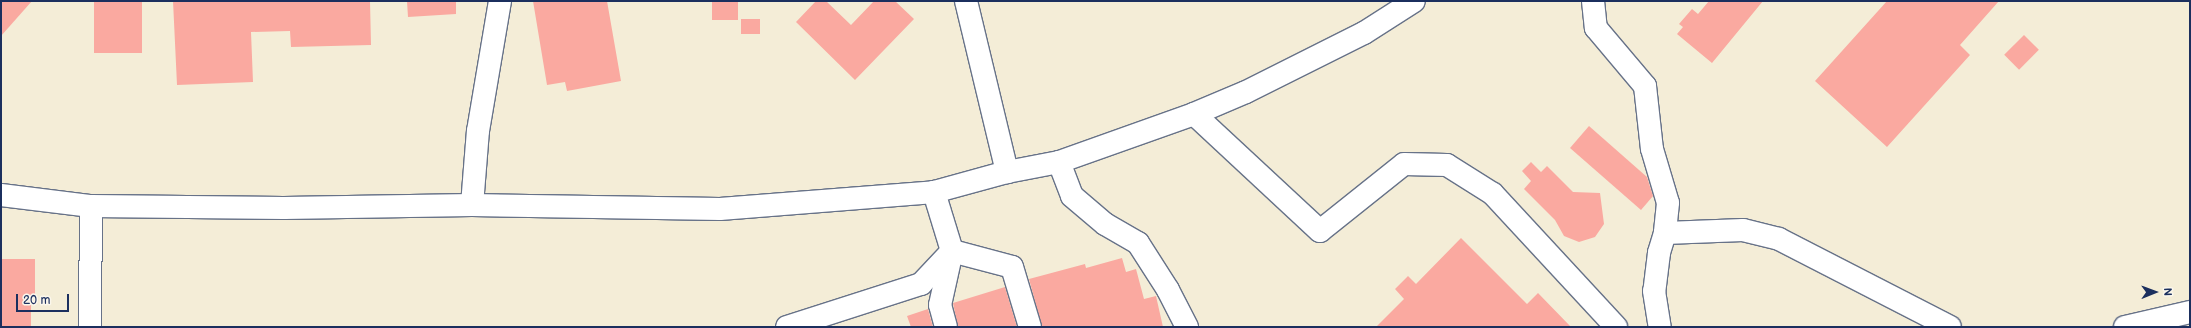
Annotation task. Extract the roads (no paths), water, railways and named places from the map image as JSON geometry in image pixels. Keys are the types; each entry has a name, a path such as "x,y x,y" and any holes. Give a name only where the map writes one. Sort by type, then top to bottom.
{"street":[{"path":"472,205 478,131 500,1"},
{"path":"966,1 1007,172"},
{"path":"1,195 91,206 284,208 472,205 720,208 934,192 1007,172 1058,162 1194,114 1246,92 1364,32 1414,1"},
{"path":"1593,1 1596,28 1645,86 1652,149 1668,203 1665,233 1659,253 1654,291 1660,327"},
{"path":"1194,114 1320,231 1404,164 1447,165 1493,194 1616,327"},
{"path":"1058,162 1072,196 1105,224 1138,243 1168,290 1187,327"},
{"path":"934,192 952,251 940,305 946,327"},
{"path":"90,327 91,206"},
{"path":"1665,233 1739,230 1780,239 1950,327"},
{"path":"787,327 921,284 952,251"},
{"path":"952,251 1012,267 1030,327"},
{"path":"2125,327 2190,312"}]}
